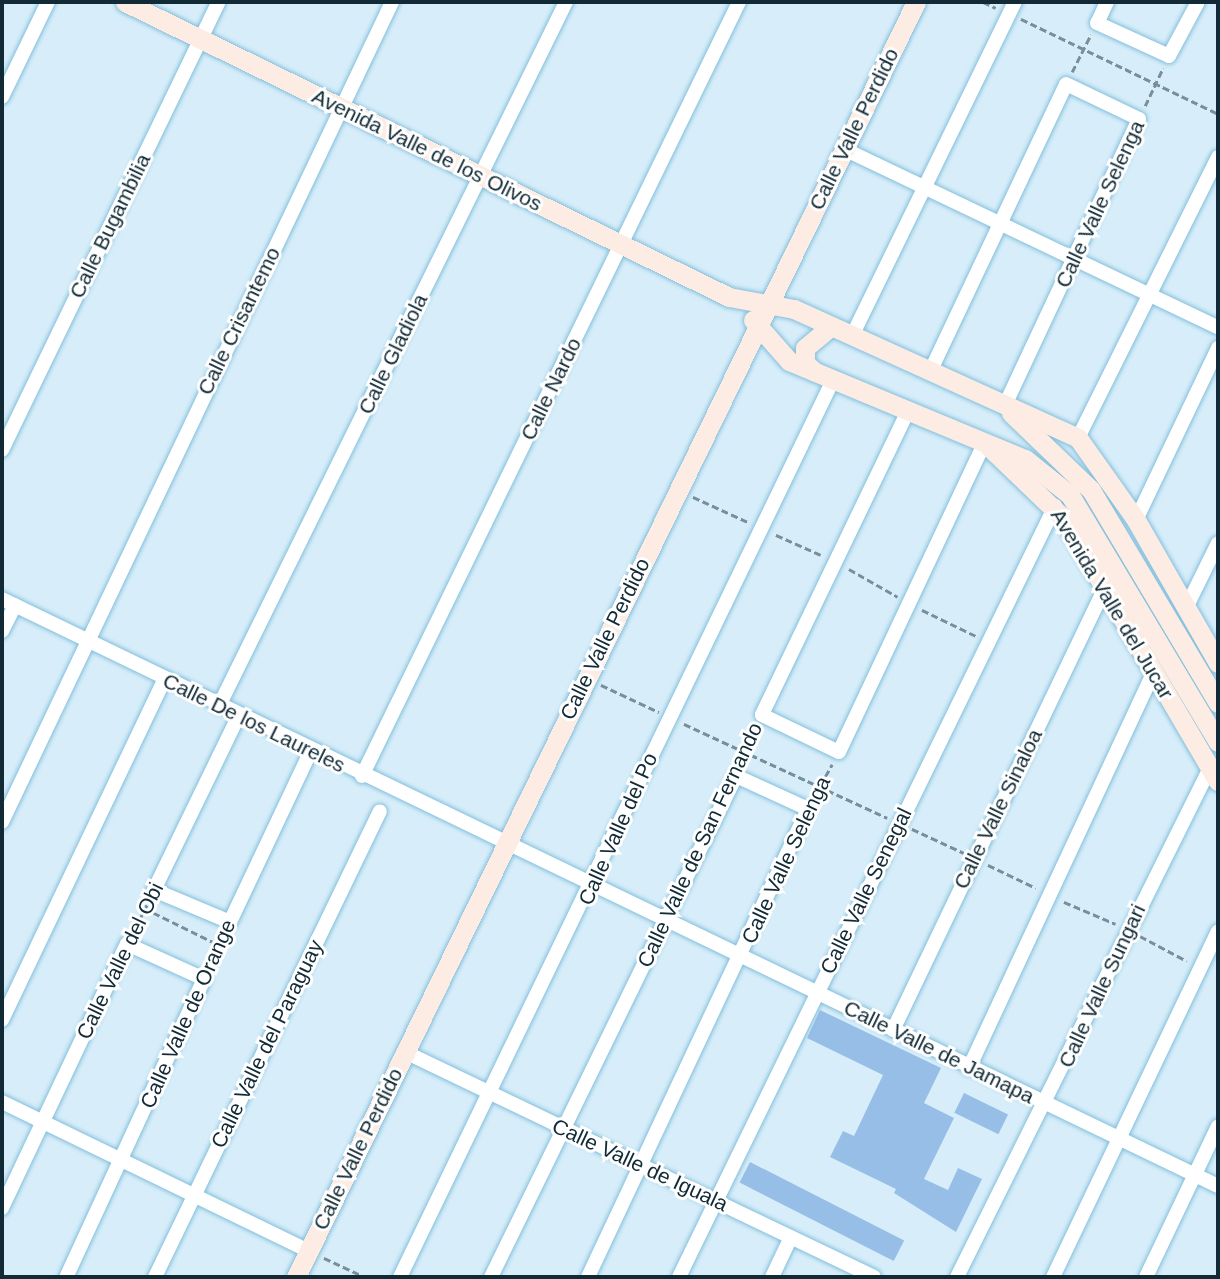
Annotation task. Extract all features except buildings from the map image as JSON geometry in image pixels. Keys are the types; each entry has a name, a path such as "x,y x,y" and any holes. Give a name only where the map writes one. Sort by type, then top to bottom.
{"main road":[{"name":"Avenida Valle de los Olivos","path":"125,2 729,297 768,305"},
{"name":"Calle Valle Perdido","path":"296,1277 916,2"},
{"name":"Avenida Valle de los Olivos","path":"729,297 758,325"},
{"name":"Avenida Valle del Jucar","path":"768,305 831,326 1004,407 1078,438"},
{"name":"Avenida Valle del Jucar","path":"758,325 782,356 1024,459 1070,495 1218,742"},
{"path":"824,376 805,363 805,348 831,326"},
{"name":"Avenida Valle del Jucar","path":"1004,407 1091,490 1218,703"},
{"path":"1078,438 1136,520 1218,663"},
{"name":"Avenida Valle del Jucar","path":"985,442 1055,506 1214,775"}],"street":[{"path":"2,97 48,2"},
{"name":"Calle Bugambilia","path":"2,450 219,2"},
{"name":"Calle Crisantemo","path":"2,822 86,640 392,2"},
{"name":"Calle Gladiola","path":"219,706 566,2"},
{"name":"Calle Nardo","path":"362,775 739,2"},
{"path":"1107,2 1097,23 1169,56 1198,2"},
{"path":"852,336 1012,8"},
{"path":"930,372 1066,84 1139,118"},
{"name":"Calle Valle Selenga","path":"1004,407 1139,118"},
{"path":"844,149 1002,220 1218,327"},
{"path":"1078,438 1218,157"},
{"path":"1136,520 1218,348"},
{"name":"Calle Valle del Po","path":"400,1277 592,887 824,376"},
{"name":"Calle Valle de San Fernando","path":"762,715 908,411"},
{"name":"Calle Valle Selenga","path":"839,752 985,442"},
{"name":"Calle Valle Senegal","path":"679,1277 1055,506"},
{"path":"1186,608 1218,542"},
{"name":"Calle Valle Sinaloa","path":"893,1030 1104,589"},
{"path":"2,632 8,602"},
{"name":"Calle De los Laureles","path":"8,602 508,845"},
{"path":"969,1068 1154,672"},
{"path":"2,1020 165,679"},
{"name":"Calle Valle del Obi","path":"155,890 239,715"},
{"path":"762,715 839,752"},
{"name":"Calle Valle de Orange","path":"230,922 311,751"},
{"name":"Calle Valle Sungari","path":"957,1277 1214,775"},
{"path":"736,776 808,810"},
{"name":"Calle Valle de San Fernando","path":"491,1277 736,776"},
{"name":"Calle Valle Selenga","path":"588,1277 808,810"},
{"name":"Calle Valle del Paraguay","path":"155,1277 380,811"},
{"name":"Calle Valle de Jamapa","path":"508,845 1218,1186"},
{"path":"155,890 230,922"},
{"path":"1053,1277 1218,931"},
{"path":"127,944 204,979"},
{"name":"Calle Valle del Obi","path":"2,1208 127,944"},
{"name":"Calle Valle de Orange","path":"66,1277 204,979"},
{"name":"Calle Valle de Iguala","path":"405,1052 868,1276"},
{"path":"2,1102 309,1251"},
{"path":"1146,1277 1218,1126"},
{"path":"772,1277 790,1237"}],"path":[{"path":"983,2 1012,8 1082,51 1156,82 1218,114"},
{"path":"1066,84 1097,23"},
{"name":"Calle Valle Selenga","path":"1139,118 1169,56"},
{"name":"Calle Valle de San Fernando","path":"736,776 762,715"},
{"name":"Calle Valle Selenga","path":"808,810 839,752"},
{"name":"Calle Valle del Obi","path":"127,944 155,890"},
{"path":"144,908 219,945"},
{"name":"Calle Valle de Orange","path":"204,979 230,922"},
{"path":"309,1251 365,1277"}]}
